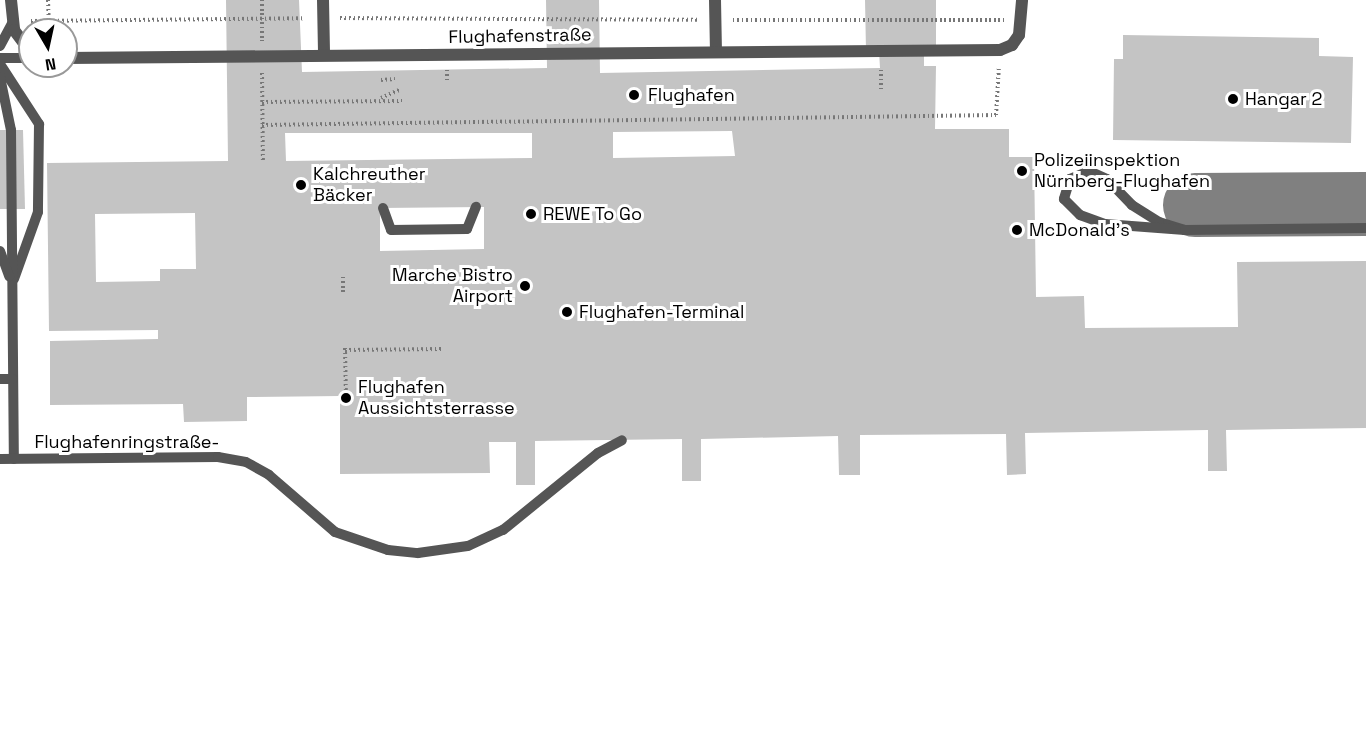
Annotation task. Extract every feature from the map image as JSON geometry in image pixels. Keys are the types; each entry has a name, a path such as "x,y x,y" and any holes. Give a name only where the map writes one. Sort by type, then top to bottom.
{"street":[{"path":"11,0 12,23 18,39"},
{"path":"323,0 324,54"},
{"path":"716,0 716,52"},
{"path":"1000,50 1012,45 1023,20 1022,0"},
{"name":"Flughafenstraße","path":"78,58 262,54 1000,50"}],"lane":[{"path":"0,46 12,23"},
{"path":"0,58 18,58"},
{"path":"0,64 39,124 38,212 12,285"},
{"path":"0,77 11,130 14,459"},
{"path":"1185,230 1158,222 1132,205 1107,179 1089,171 1070,179 1064,199 1080,215 1105,224 1185,230 1366,228"},
{"path":"383,208 391,231 466,229 476,207"},
{"path":"0,251 12,285"},
{"path":"0,378 13,379"},
{"name":"Flughafenringstraße-","path":"0,459 218,457 246,462 269,475 335,532 388,550 418,553 468,546 503,530 598,453 622,440"}],"path":[{"path":"48,0 49,18"},
{"path":"262,0 263,162"},
{"path":"78,20 1023,20"},
{"path":"12,23 18,23"},
{"path":"262,125 996,115 1000,50"},
{"path":"381,80 395,80"},
{"path":"381,98 401,89"},
{"path":"262,102 381,98 402,101"},
{"path":"343,278 343,292"},
{"path":"346,398 345,349 441,349"}],"building":[{"name":"Flughafen-Terminal","path":"226,0 299,0 302,72 547,68 546,0 599,0 600,73 880,68 879,51 866,51 865,0 936,0 936,50 924,50 924,66 936,66 935,129 1009,129 1009,157 1034,157 1036,297 1084,296 1085,328 1238,327 1237,262 1366,261 1366,428 1226,430 1227,471 1208,471 1208,430 1025,433 1026,474 1007,475 1006,434 860,435 860,475 839,475 838,436 701,439 701,481 682,481 682,439 535,441 535,485 516,485 516,442 489,442 490,473 340,474 340,396 247,397 247,421 184,422 183,404 50,405 50,341 158,339 158,330 49,331 47,163 228,161","holes":["732,131 735,156 613,158 613,132","285,133 532,133 532,158 286,161","484,207 484,249 380,251 380,208","195,213 196,269 160,269 160,281 96,282 95,214"]},
{"name":"Hangar 2","path":"1123,35 1319,38 1319,56 1353,57 1351,143 1113,140 1114,59 1123,59"},
{"path":"0,130 23,130 25,209 0,209"}],"taxiway":[{"path":"1195,205 1366,204"}],"place":[{"name":"Flughafen","path":"634,95"},
{"name":"Hangar 2","path":"1233,99"},
{"name":"Polizeiinspektion Nürnberg-Flughafen","path":"1022,171"},
{"name":"Kalchreuther Bäcker","path":"301,185"},
{"name":"REWE To Go","path":"531,214"},
{"name":"McDonald's","path":"1017,230"},
{"name":"Marche Bistro Airport","path":"525,286"},
{"name":"Flughafen-Terminal","path":"567,312"},
{"name":"Flughafen Aussichtsterrasse","path":"346,398"}]}
